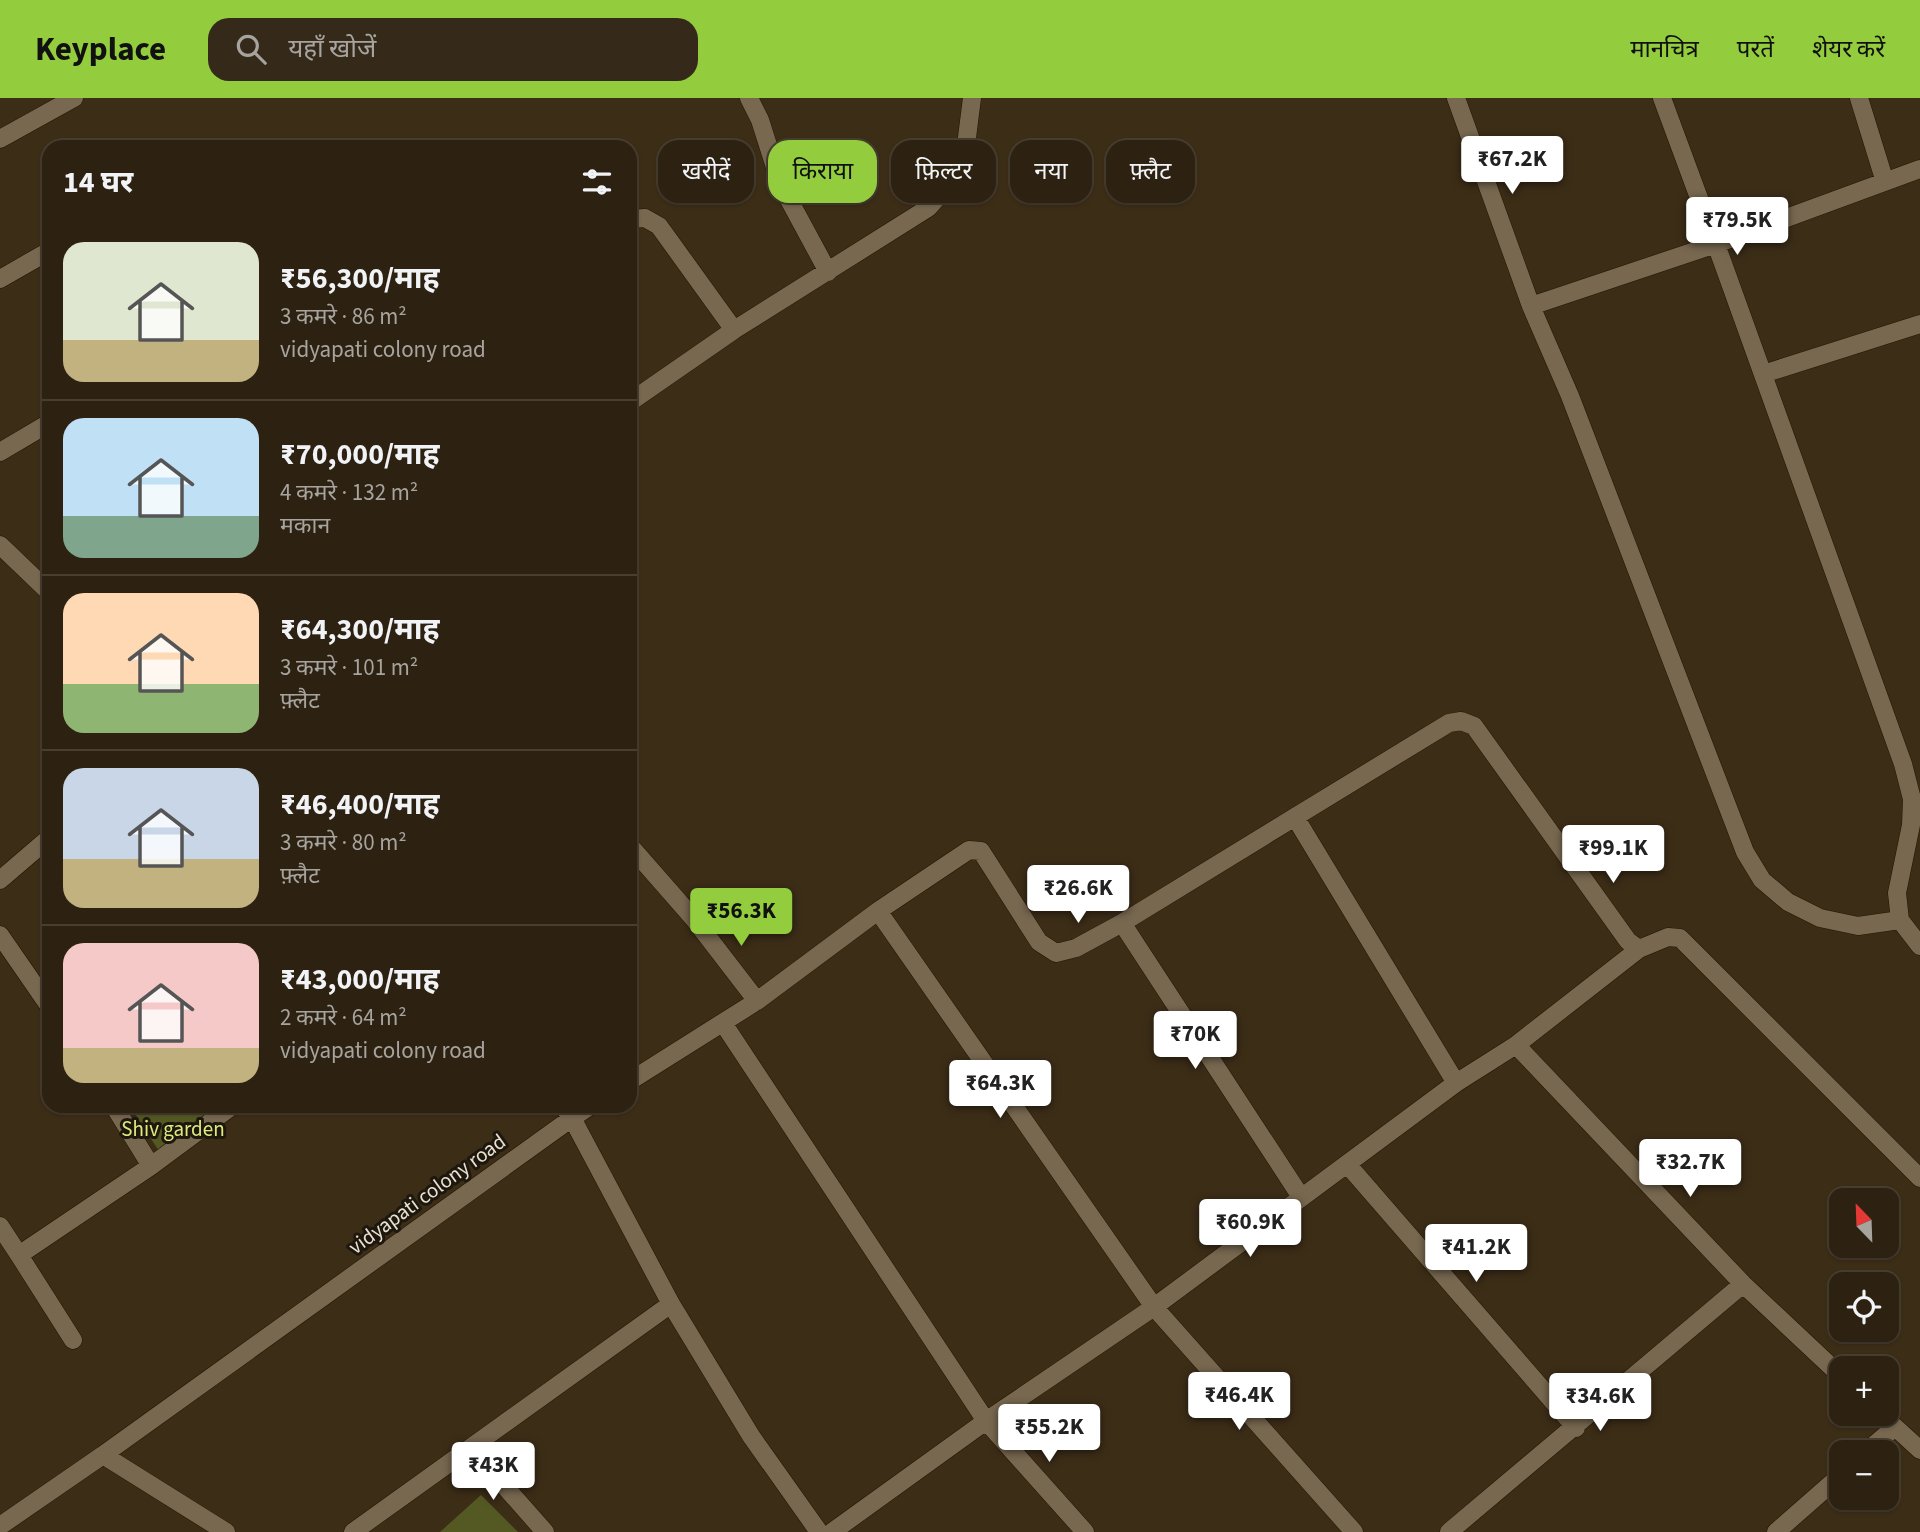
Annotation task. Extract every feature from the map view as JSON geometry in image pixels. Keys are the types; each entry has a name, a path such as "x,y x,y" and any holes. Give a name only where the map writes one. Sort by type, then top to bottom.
{"street":[{"path":"0,139 74,98"},
{"path":"749,98 760,120 780,183 828,272"},
{"path":"637,397 734,330 928,208 963,169 972,98"},
{"path":"1456,98 1531,306 1570,396 1745,852 1762,880 1788,902 1819,918 1910,934 1897,893 1911,825 1912,799 1906,775 1662,98"},
{"path":"1859,98 1885,182"},
{"path":"1531,306 1716,244 1920,169"},
{"path":"637,219 645,218 659,226 734,330"},
{"path":"0,279 42,255"},
{"path":"1763,374 1920,324"},
{"path":"0,452 42,427"},
{"path":"0,545 42,585"},
{"path":"637,1077 757,1001 878,911 970,850 981,851 1039,942 1056,953 1076,948 1122,923 1449,723 1461,721 1474,726 1629,941 1639,949"},
{"path":"1295,817 1457,1083"},
{"path":"0,880 42,844"},
{"path":"637,854 694,919 757,1001"},
{"path":"878,911 1154,1307 1354,1532"},
{"path":"1122,923 1301,1197"},
{"path":"0,935 42,996"},
{"path":"832,1532 1154,1307 1457,1083 1516,1045 1639,949 1668,937 1680,938 1920,1178"},
{"path":"723,1023 986,1422 1084,1532"},
{"path":"1516,1045 1743,1284 1829,1365"},
{"path":"118,1113 151,1166"},
{"path":"19,1255 151,1166 223,1113"},
{"name":"vidyapati colony road","path":"0,1526 103,1455 566,1113"},
{"path":"568,1113 671,1304 751,1436 819,1532"},
{"path":"1347,1164 1576,1428"},
{"path":"0,1226 73,1340"},
{"path":"1450,1532 1743,1284"},
{"path":"353,1532 671,1304"},
{"path":"1880,1440 1895,1427 1920,1450"},
{"path":"471,1448 545,1532"},
{"path":"103,1455 226,1532"},
{"path":"1776,1532 1829,1486"}],"green space":[{"name":"Shiv garden","path":"134,1113 237,1113 166,1162"},
{"path":"481,1495 518,1532 440,1532"}]}
